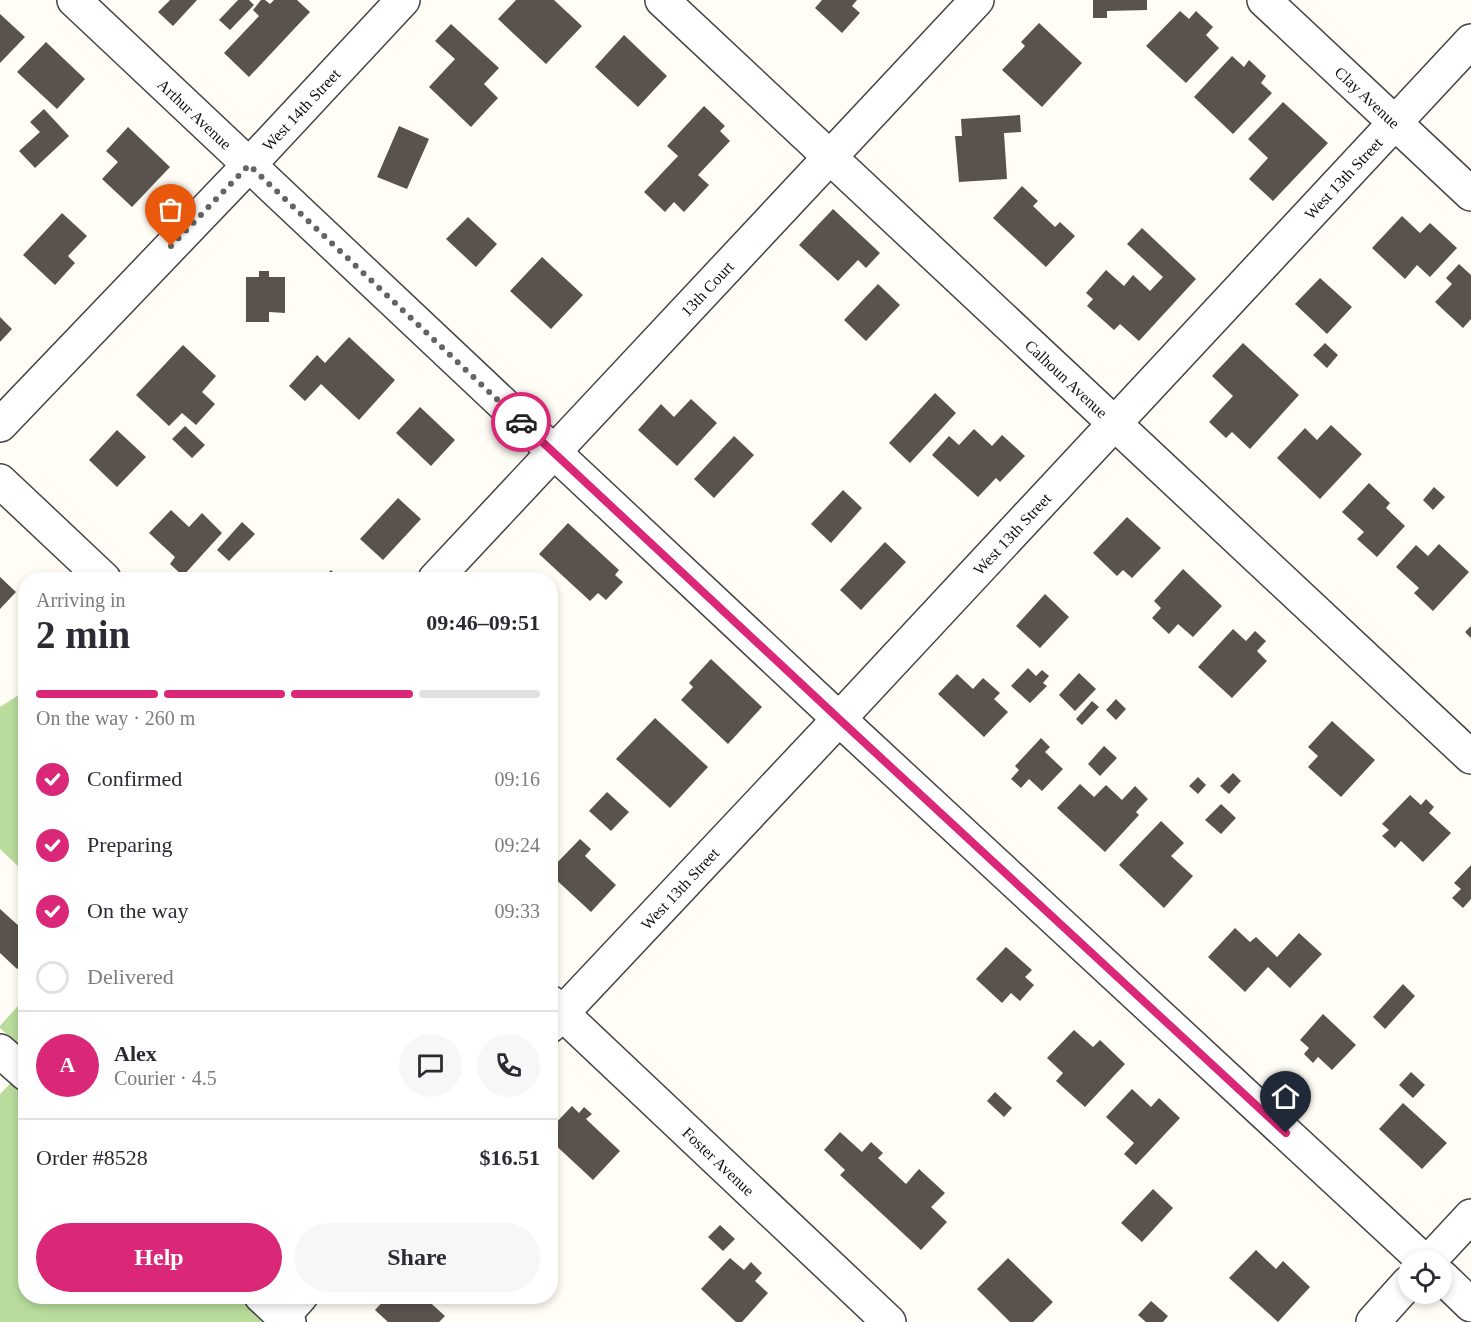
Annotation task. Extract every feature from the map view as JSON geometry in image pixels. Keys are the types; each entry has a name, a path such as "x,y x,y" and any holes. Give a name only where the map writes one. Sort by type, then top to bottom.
{"street":[{"name":"Arthur Avenue","path":"74,0 839,719 1412,1250"},
{"name":"West 14th Street","path":"0,425 404,0"},
{"name":"Calhoun Avenue","path":"662,0 1471,757"},
{"name":"13th Court","path":"442,572 977,0"},
{"name":"Clay Avenue","path":"1264,0 1471,194"},
{"name":"West 13th Street","path":"558,1010 839,719 1471,41"},
{"path":"0,481 97,572"},
{"name":"Foster Avenue","path":"558,1018 889,1322"},
{"path":"0,1050 18,1067"},
{"path":"1439,1250 1471,1216"},
{"path":"1452,1287 1471,1305"},
{"path":"1373,1322 1398,1294"}],"green space":[{"path":"18,695 18,866 0,849 0,707"},
{"path":"18,1006 18,1045 0,1026"},
{"path":"18,1078 18,1304 260,1304 279,1322 0,1322 0,1094"}],"building":[{"path":"170,0 197,0 173,26 158,12"},
{"path":"238,0 249,0 254,5 230,30 219,20"},
{"path":"261,0 270,4 274,0 297,0 310,12 249,77 224,53 259,16 253,10"},
{"path":"516,0 554,0 582,26 546,64 498,19"},
{"path":"822,0 857,0 852,6 860,13 842,33 815,8"},
{"path":"1093,0 1147,0 1147,10 1107,11 1107,18 1093,18"},
{"path":"1180,11 1189,19 1196,11 1213,27 1206,35 1219,48 1186,83 1146,46"},
{"path":"0,14 25,37 0,63"},
{"path":"1039,23 1082,63 1042,107 1002,70 1025,46 1021,42"},
{"path":"451,24 499,68 484,84 498,98 471,127 429,87 455,59 435,41"},
{"path":"624,35 667,76 638,107 595,67"},
{"path":"46,42 85,79 57,109 17,72"},
{"path":"1232,56 1244,67 1249,60 1266,76 1261,83 1272,93 1233,134 1194,97"},
{"path":"1283,102 1328,143 1273,201 1249,179 1268,158 1248,139"},
{"path":"704,106 725,126 720,131 730,141 698,175 709,185 684,212 674,202 665,212 644,192 678,156 667,146"},
{"path":"44,109 69,136 35,168 19,151 40,132 30,122"},
{"path":"1020,115 1021,132 1004,133 1007,179 959,182 955,136 962,136 961,119"},
{"path":"399,126 429,139 407,189 377,177"},
{"path":"128,127 170,167 132,207 102,179 118,162 106,151"},
{"path":"1022,186 1038,201 1033,206 1055,227 1060,222 1075,236 1046,267 993,218"},
{"path":"833,209 880,253 866,268 858,260 838,281 799,245"},
{"path":"62,213 87,236 68,256 75,263 55,285 23,255"},
{"path":"1402,216 1420,233 1430,223 1457,248 1430,277 1417,265 1405,279 1372,248"},
{"path":"468,217 497,244 476,267 446,239"},
{"path":"1142,228 1196,279 1139,341 1120,324 1114,330 1087,306 1093,299 1086,293 1106,270 1124,286 1133,275 1150,291 1163,277 1127,244"},
{"path":"542,257 583,295 551,329 510,291"},
{"path":"1459,264 1471,275 1471,319 1463,328 1435,302 1452,284 1446,278"},
{"path":"259,271 269,271 269,277 285,277 285,313 269,312 269,322 246,322 246,277 259,277"},
{"path":"1320,278 1352,307 1327,334 1295,304"},
{"path":"878,284 900,305 866,341 844,320"},
{"path":"0,317 12,329 0,342"},
{"path":"349,337 395,380 359,420 321,384 305,401 289,386 317,355 325,363"},
{"path":"1243,343 1299,395 1250,449 1232,432 1226,438 1209,422 1233,396 1212,376"},
{"path":"1325,343 1338,355 1327,368 1313,355"},
{"path":"183,345 216,376 202,392 215,404 196,425 182,413 169,426 136,395"},
{"path":"935,393 956,413 910,463 889,443"},
{"path":"691,399 717,423 677,466 638,430 661,404 674,417"},
{"path":"420,407 455,440 431,466 396,433"},
{"path":"1331,425 1362,454 1320,499 1277,458 1305,428 1317,440"},
{"path":"185,426 205,445 192,458 172,439"},
{"path":"974,429 992,446 1002,435 1025,456 1000,482 996,478 978,497 932,455 949,436 959,445"},
{"path":"117,430 146,457 117,487 89,460"},
{"path":"734,436 754,455 714,498 694,479"},
{"path":"1369,483 1390,503 1386,508 1405,526 1377,557 1357,539 1364,532 1342,512"},
{"path":"1434,487 1445,497 1433,510 1423,500"},
{"path":"843,490 862,508 831,543 811,524"},
{"path":"398,498 421,519 383,560 360,539"},
{"path":"171,510 189,527 202,513 222,533 187,572 179,572 170,564 175,557 149,533"},
{"path":"1127,517 1161,548 1132,578 1123,570 1117,576 1093,553"},
{"path":"242,522 255,534 229,561 217,550"},
{"path":"568,523 619,570 615,575 623,582 606,600 598,593 590,601 539,554"},
{"path":"885,542 906,562 861,610 840,590"},
{"path":"1439,544 1469,572 1433,611 1414,593 1419,588 1396,567 1416,545 1428,556"},
{"path":"1183,569 1222,606 1193,637 1178,624 1169,634 1152,618 1161,608 1154,601"},
{"path":"0,577 16,592 0,609"},
{"path":"1045,594 1069,617 1040,648 1016,626"},
{"path":"1471,626 1471,638 1465,632"},
{"path":"1233,629 1246,641 1255,631 1266,641 1257,651 1267,661 1232,698 1198,667"},
{"path":"711,659 762,707 728,744 681,700 693,687 689,683"},
{"path":"1028,668 1036,676 1042,670 1049,676 1043,683 1047,686 1030,703 1011,686"},
{"path":"1079,673 1096,689 1075,711 1059,695"},
{"path":"957,674 973,689 983,678 1000,693 994,699 1008,712 984,737 938,694"},
{"path":"1116,699 1126,709 1116,720 1106,710"},
{"path":"1092,701 1099,707 1082,725 1076,719"},
{"path":"655,718 708,767 670,808 616,759"},
{"path":"1332,721 1375,760 1341,797 1308,767 1318,756 1308,747"},
{"path":"1041,738 1050,747 1045,752 1063,769 1042,791 1029,779 1021,788 1011,779 1019,770 1015,766"},
{"path":"1104,746 1117,758 1100,776 1088,764"},
{"path":"1233,773 1241,781 1229,794 1220,786"},
{"path":"1198,777 1206,785 1198,794 1189,786"},
{"path":"1080,784 1094,797 1106,785 1122,800 1135,786 1148,799 1136,812 1139,815 1105,852 1057,808"},
{"path":"607,792 629,812 611,831 589,811"},
{"path":"1410,795 1421,805 1426,799 1434,807 1429,813 1451,833 1423,862 1401,841 1395,848 1382,836 1389,830 1382,824"},
{"path":"1221,804 1236,818 1221,834 1205,820"},
{"path":"1161,821 1184,843 1171,856 1193,876 1164,908 1119,865"},
{"path":"580,839 591,849 585,856 616,885 591,912 558,881 558,862"},
{"path":"1471,865 1471,899 1463,908 1452,898 1461,889 1454,883"},
{"path":"0,909 18,925 18,968 0,953"},
{"path":"1235,928 1250,942 1256,937 1277,957 1299,933 1322,954 1290,988 1268,967 1245,992 1208,957"},
{"path":"1006,947 1032,970 1025,977 1034,985 1020,1001 1011,993 1002,1003 976,979"},
{"path":"1403,984 1415,996 1385,1029 1373,1017"},
{"path":"1323,1014 1356,1045 1332,1070 1318,1057 1313,1063 1304,1054 1309,1048 1300,1040"},
{"path":"1074,1030 1093,1047 1100,1040 1125,1064 1085,1107 1056,1081 1063,1073 1047,1058"},
{"path":"1411,1072 1425,1085 1413,1098 1399,1085"},
{"path":"1132,1089 1151,1107 1159,1098 1180,1118 1136,1165 1124,1154 1134,1143 1106,1117"},
{"path":"995,1092 1012,1108 1004,1117 987,1101"},
{"path":"1403,1103 1447,1143 1422,1169 1379,1129"},
{"path":"572,1106 579,1113 584,1107 592,1114 586,1119 620,1151 593,1180 558,1147 558,1121"},
{"path":"840,1132 862,1152 871,1142 883,1153 878,1158 906,1184 919,1169 945,1193 931,1207 947,1222 921,1250 840,1175 845,1170 824,1150"},
{"path":"1153,1189 1173,1208 1142,1242 1121,1223"},
{"path":"720,1225 735,1239 723,1251 708,1237"},
{"path":"1256,1250 1276,1269 1283,1261 1310,1287 1278,1322 1229,1278"},
{"path":"730,1258 744,1270 751,1262 762,1273 755,1281 768,1293 742,1322 736,1322 701,1289"},
{"path":"1008,1258 1053,1302 1033,1322 1010,1322 977,1289"},
{"path":"1151,1301 1168,1316 1163,1322 1146,1322 1138,1315"},
{"path":"381,1304 432,1304 445,1316 439,1322 388,1322 375,1310"}],"way so far":[{"path":"171,246 249,165 521,422"}],"route":[{"path":"521,422 1286,1133"}]}
